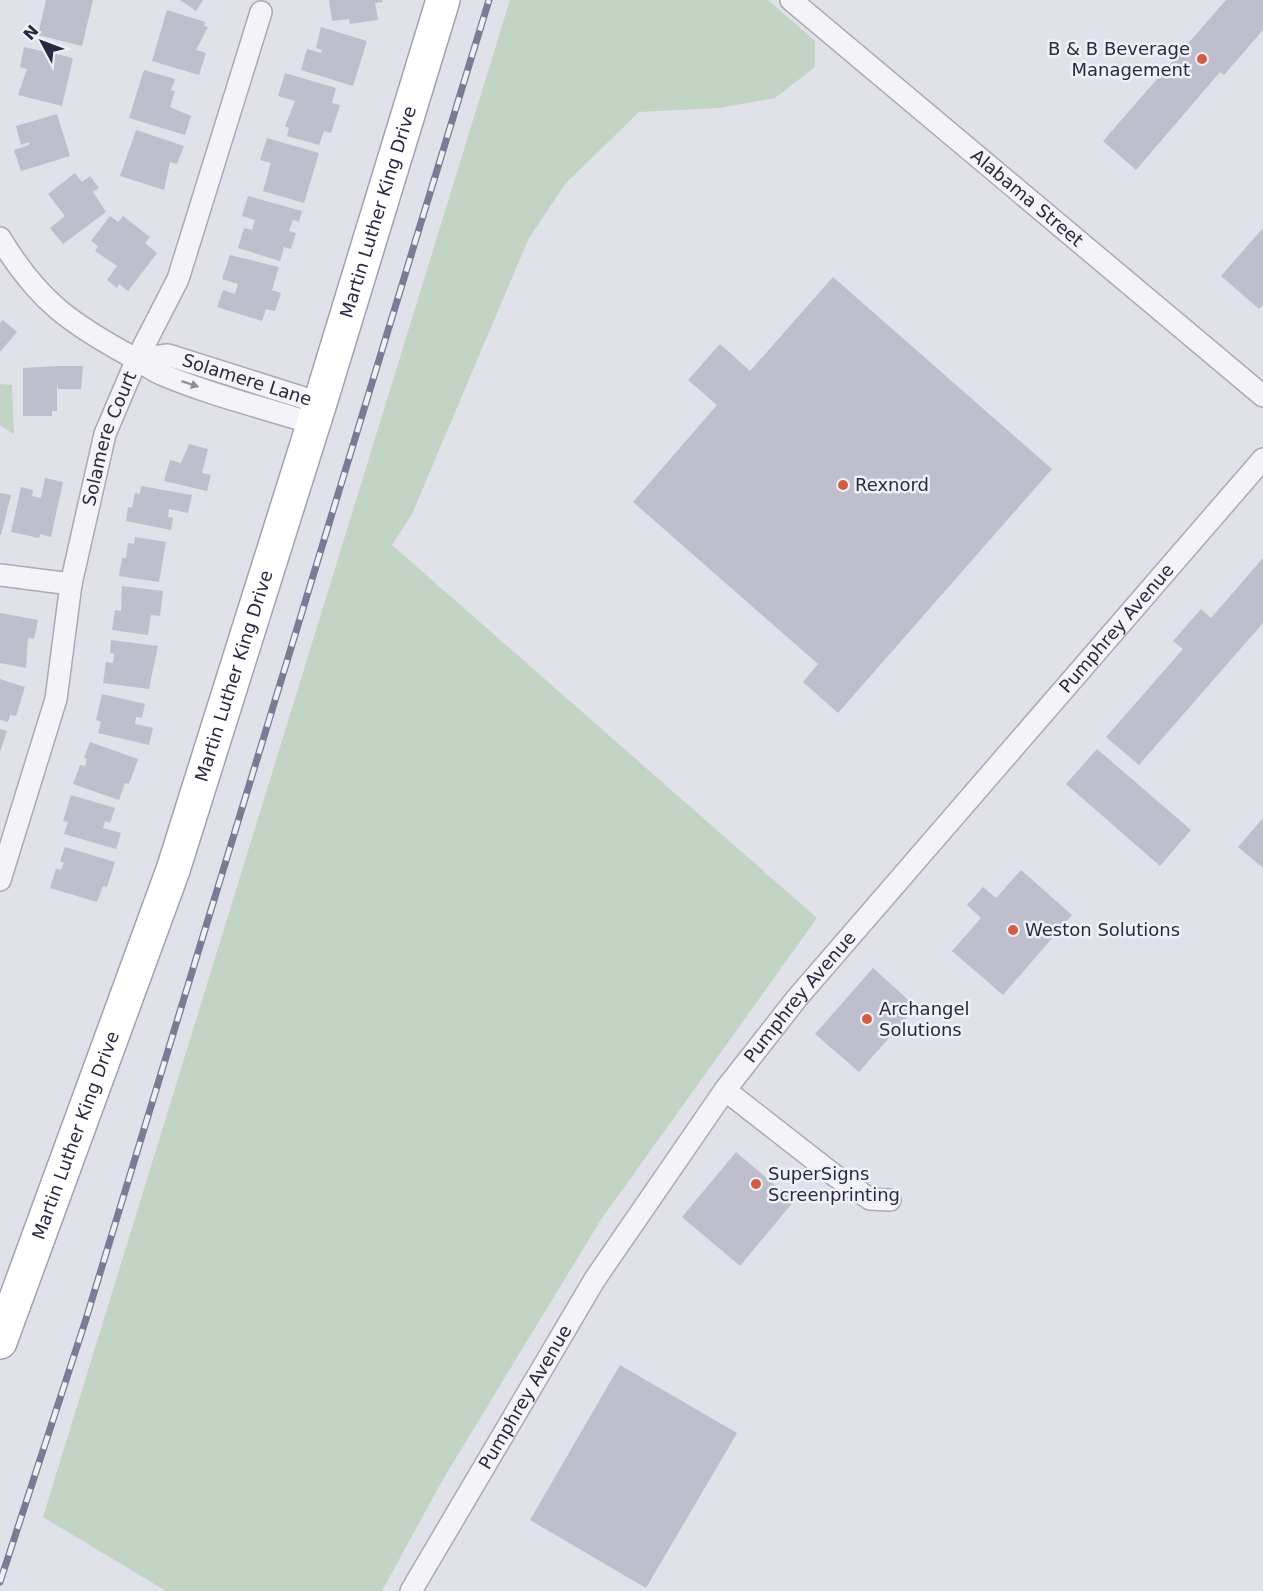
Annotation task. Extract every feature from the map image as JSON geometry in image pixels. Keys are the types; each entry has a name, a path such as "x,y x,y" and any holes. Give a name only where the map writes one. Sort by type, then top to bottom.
{"main road":[{"name":"Martin Luther King Drive","path":"0,1342 173,870 317,414 442,0"}],"street":[{"name":"Alabama Street","path":"791,0 1263,396"},
{"name":"Solamere Court","path":"0,880 56,699 71,584 105,434 137,359 182,268 261,12"},
{"name":"Solamere Lane","path":"0,238 20,271 53,306 81,329 160,374 317,414"},
{"name":"Pumphrey Avenue","path":"411,1591 595,1279 725,1090 804,989 1263,459"},
{"path":"0,575 71,584"},
{"path":"725,1090 834,1175 870,1199 890,1200"}],"green space":[{"path":"510,0 768,0 815,41 815,67 775,98 719,108 639,112 565,184 528,240 412,514 392,545 817,918 600,1221 442,1481 382,1591 166,1591 43,1517"},
{"path":"0,384 12,385 14,434 0,426"}],"building":[{"path":"46,0 93,0 82,46 38,35"},
{"path":"180,0 203,0 196,11"},
{"path":"329,0 382,0 383,2 375,3 378,20 350,24 349,19 332,21"},
{"path":"1226,0 1263,0 1263,30 1224,75 1220,72 1136,170 1103,141"},
{"path":"167,10 205,22 204,26 208,27 196,50 206,53 199,75 152,61"},
{"path":"321,27 367,41 353,86 301,70 307,49 321,53 322,50 316,48"},
{"path":"24,47 73,58 62,106 18,95 27,69 20,67"},
{"path":"144,70 175,79 171,90 175,91 170,107 191,116 185,135 129,118"},
{"path":"285,73 336,88 332,103 340,105 331,133 324,131 319,145 287,136 289,128 285,126 295,101 278,96"},
{"path":"57,114 70,156 21,171 14,150 29,145 29,142 21,145 16,126"},
{"path":"136,130 184,146 177,164 170,162 164,190 120,176"},
{"path":"267,138 319,153 304,203 263,191 271,163 260,160"},
{"path":"75,173 82,182 90,176 99,188 93,192 106,212 63,244 50,228 65,216 48,194"},
{"path":"248,196 302,211 299,222 293,220 289,231 296,233 291,249 284,247 280,261 238,248 244,228 252,230 255,220 242,216"},
{"path":"110,216 118,222 123,216 150,237 145,243 157,253 128,291 119,284 117,288 107,280 117,266 95,251 98,246 91,241"},
{"path":"1263,228 1263,305 1259,309 1221,276"},
{"path":"230,255 279,267 272,290 281,293 275,311 266,309 262,321 217,307 223,290 235,294 238,284 222,279"},
{"name":"Rexnord","path":"833,277 1052,469 838,713 803,682 818,664 633,502 717,405 688,380 720,344 750,371"},
{"path":"3,320 17,332 0,352 0,323"},
{"path":"83,366 81,389 58,389 57,383 57,411 52,411 52,416 23,416 23,368"},
{"path":"189,444 208,449 202,473 211,475 207,491 164,481 170,460 181,463"},
{"path":"45,478 63,482 51,537 40,534 39,538 11,532 21,487 33,490 32,496 41,498"},
{"path":"141,486 192,495 188,513 169,509 168,517 173,518 171,530 126,521 128,507 132,508 135,493 140,494"},
{"path":"0,493 11,495 1,535 0,535"},
{"path":"135,537 166,542 159,582 119,576 122,558 126,558 128,543 134,544"},
{"path":"1263,558 1263,623 1139,765 1106,737 1183,649 1173,641 1201,609 1211,618"},
{"path":"122,586 163,591 160,616 151,615 148,635 112,630 115,610 121,611"},
{"path":"0,613 38,620 34,639 28,638 26,668 0,663"},
{"path":"111,640 158,646 149,689 103,683 106,662 113,663 114,654 110,653"},
{"path":"0,679 25,687 16,716 10,715 8,722 0,720"},
{"path":"102,694 145,704 142,718 136,717 135,724 153,728 149,745 98,733 101,722 96,720"},
{"path":"0,729 7,731 0,752"},
{"path":"90,742 138,759 129,784 125,783 119,800 73,784 80,765 85,766 87,759 84,758"},
{"path":"1097,749 1191,830 1160,866 1066,784"},
{"path":"71,795 115,808 110,823 105,821 103,828 121,833 116,849 64,834 68,822 63,821"},
{"path":"1263,818 1263,868 1238,847"},
{"path":"65,847 115,862 107,887 103,886 97,902 50,888 56,869 61,870 64,863 60,861"},
{"path":"1021,870 1072,915 1003,995 952,951 981,918 967,905 983,887 996,898"},
{"path":"873,968 916,1007 859,1072 815,1034"},
{"path":"736,1152 794,1201 740,1266 682,1217"},
{"path":"620,1365 737,1433 646,1588 530,1520"}],"railway":[{"path":"0,1582 86,1319 489,0"}],"place":[{"name":"B & B Beverage Management","path":"1202,59"},
{"name":"Rexnord","path":"843,485"},
{"name":"Weston Solutions","path":"1013,930"},
{"name":"Archangel Solutions","path":"867,1019"},
{"name":"SuperSigns Screenprinting","path":"756,1184"}]}
